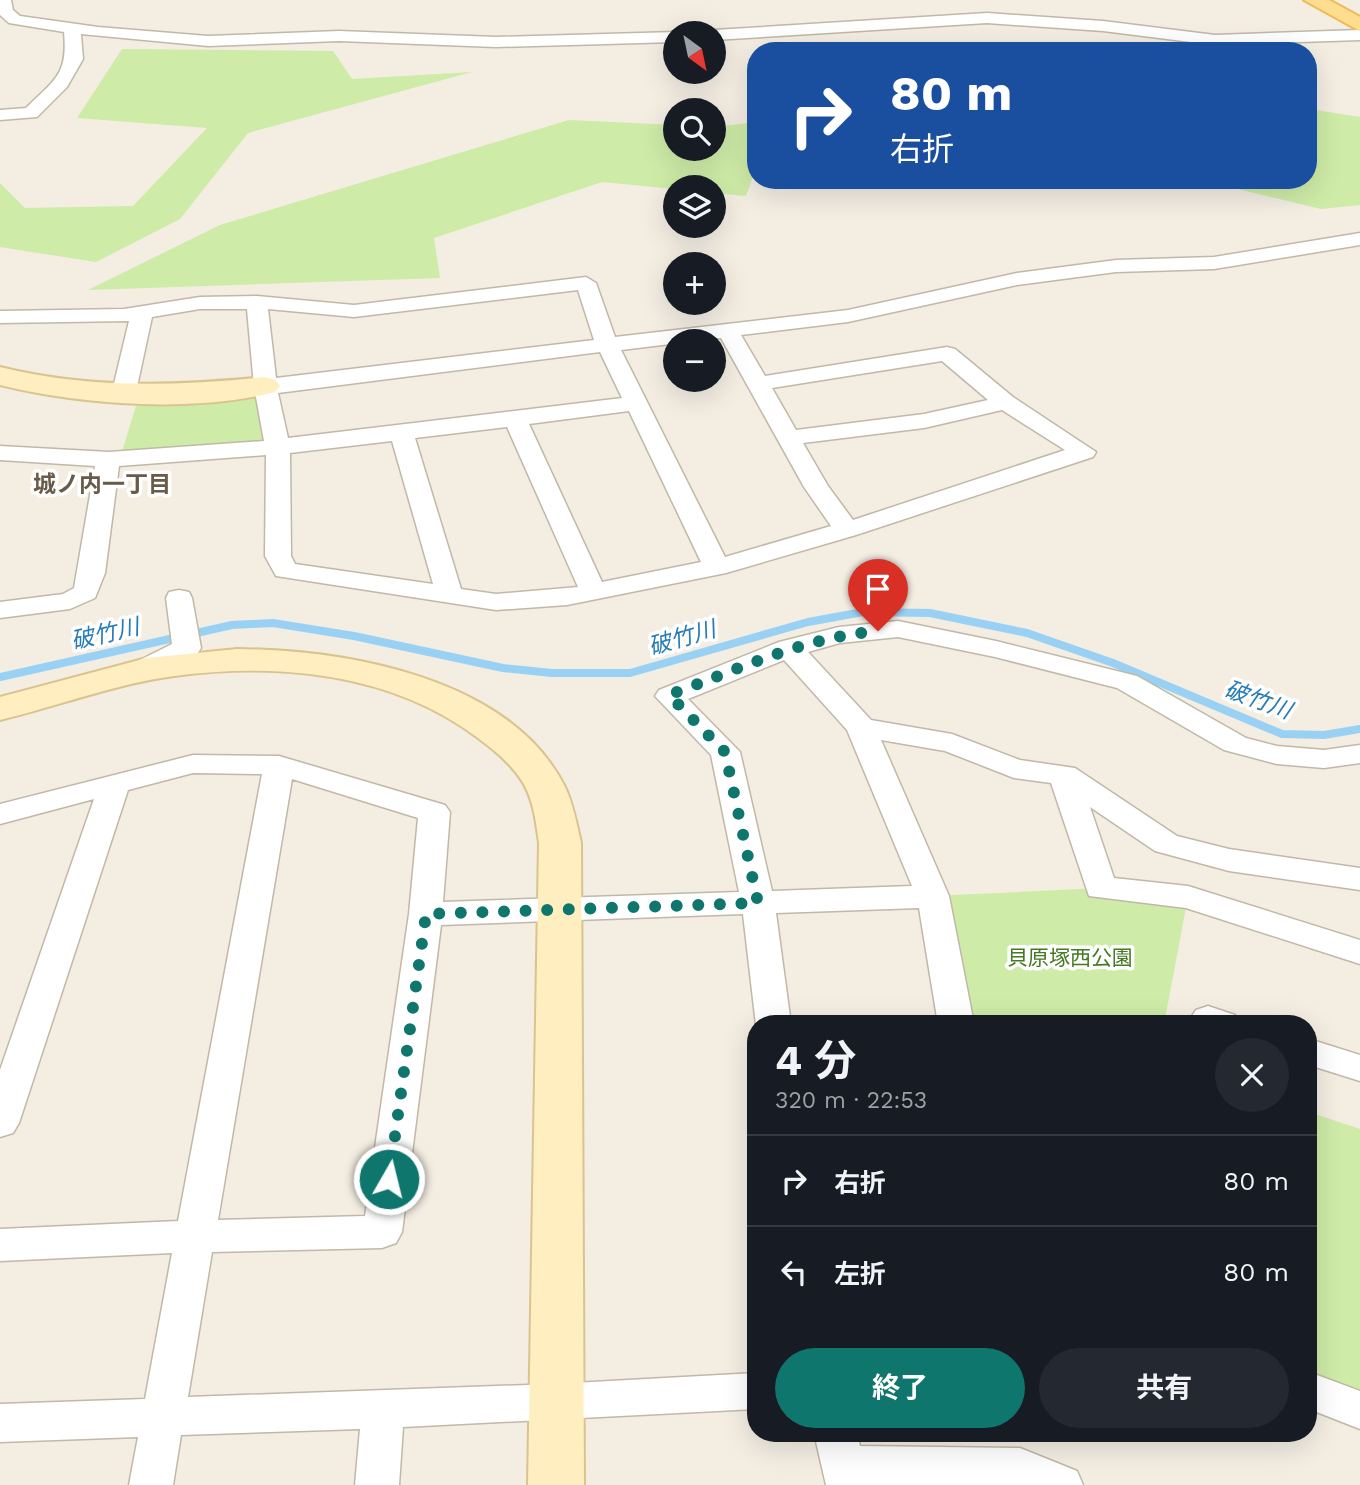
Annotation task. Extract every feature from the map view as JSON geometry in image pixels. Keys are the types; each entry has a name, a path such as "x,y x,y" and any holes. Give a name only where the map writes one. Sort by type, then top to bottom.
{"main road":[{"path":"1314,0 1360,25"}],"street":[{"path":"3,0 6,12 15,20 72,29 250,42 339,36 496,42 663,37"},
{"path":"726,34 987,18 1103,26 1215,40 1360,36"},
{"path":"0,115 32,113 61,83 75,59 72,29"},
{"path":"0,376 48,388 123,396 194,394 848,316 1017,279 1116,266 1226,261 1360,239"},
{"path":"0,317 142,313 200,303 257,302 354,311 586,283 608,346 717,567"},
{"path":"257,302 265,386 278,448 278,556 285,570 496,602 594,593 717,567 847,530 1084,452 1005,402 947,354 756,384"},
{"path":"123,396 142,313"},
{"path":"0,333 32,315"},
{"path":"728,331 816,487 847,530"},
{"path":"787,438 898,426 965,414 1005,402"},
{"path":"4,460 108,460 278,448 636,403"},
{"path":"515,418 594,593"},
{"path":"401,433 450,596"},
{"path":"0,610 70,601 86,592 92,573 108,460"},
{"path":"142,670 187,648 179,598"},
{"path":"772,1015 758,903 725,752 669,695 789,648 839,635 898,629 996,649 1127,682 1236,744 1277,755 1324,759 1360,754"},
{"path":"789,648 861,727 933,896 954,1015"},
{"path":"0,709 142,670 195,662 245,659 349,668 407,684 447,700 486,724 539,776 555,809 560,843 556,1485"},
{"path":"861,727 952,743 1014,769 1064,775 1166,844 1229,860 1360,879"},
{"path":"0,814 114,787 193,764 279,765 434,812 426,914 382,1232 195,1236 0,1245"},
{"path":"151,1485 279,765"},
{"path":"1064,775 1101,888 1188,897 1360,952"},
{"path":"0,1123 114,787"},
{"path":"426,914 933,896"},
{"path":"1317,1055 1360,1068"},
{"path":"0,1423 555,1403 747,1392"},
{"path":"1317,1393 1360,1410"},
{"path":"377,1485 383,1410"},
{"path":"842,1461 1020,1468 1061,1485"}],"green space":[{"path":"122,49 333,51 352,79 472,72 248,133 180,219 96,262 0,247 0,183 25,208 133,206 207,128 77,118"},
{"path":"1317,110 1360,117 1360,205 1321,209 1238,189 1317,189"},
{"path":"569,120 663,124 663,161 726,161 726,126 747,123 748,189 746,196 726,194 726,175 663,175 663,188 602,182 434,238 440,278 88,290 220,225"},
{"path":"251,396 257,398 266,439 258,444 121,455 136,406"},
{"name":"貝原塚西公園","path":"1101,888 1188,897 1166,1015 950,1015 933,896"},
{"path":"1317,1115 1360,1129 1360,1411 1317,1394"}],"waterway":[{"name":"破竹川","path":"0,677 232,625 273,623 354,636 503,668 552,673 630,673 808,622 863,612 930,613 1027,633 1113,663 1282,734 1324,735 1360,729"}],"district":[{"name":"城ノ内一丁目","path":"102,484"}],"route":[{"path":"389,1179 426,914 758,903 725,752 669,695 789,648 839,635 878,631"}]}
